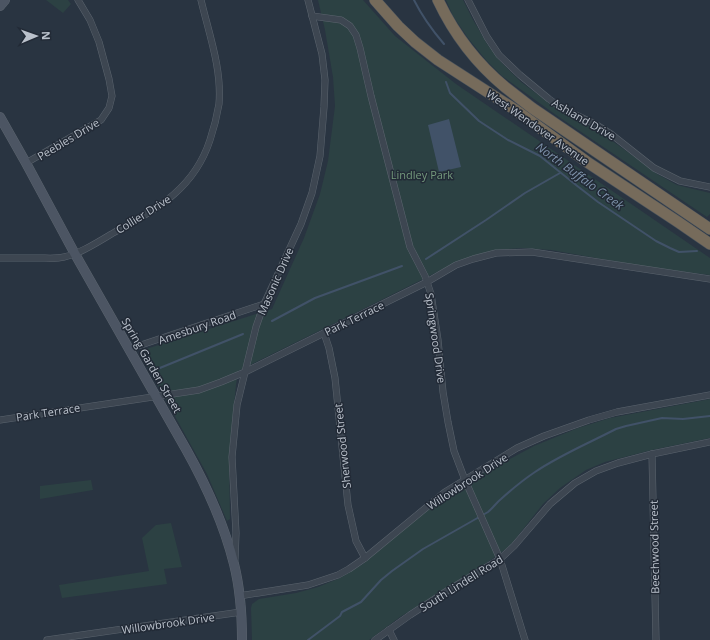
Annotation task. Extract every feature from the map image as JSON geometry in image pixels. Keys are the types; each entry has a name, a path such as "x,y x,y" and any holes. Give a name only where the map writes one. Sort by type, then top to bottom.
{"highway":[{"name":"West Wendover Avenue","path":"375,0 398,26 438,60 514,109 587,162 710,244"},
{"name":"West Wendover Avenue","path":"438,0 453,30 488,71 504,87 532,108 710,229"}],"main road":[{"path":"0,6 5,0"},
{"name":"Spring Garden Street","path":"0,117 75,254 204,481 228,541 234,565 241,612 242,640"}],"street":[{"name":"Peebles Drive","path":"26,163 102,120 109,108 112,96 99,42 90,20 78,0"},
{"name":"Collier Drive","path":"0,258 61,258 75,254 146,215 169,200 196,171 206,153 215,125 219,104 219,81 215,55 201,0"},
{"name":"Masonic Drive","path":"234,565 236,533 232,457 237,405 256,327 264,304 301,224 312,193 320,156 324,106 322,54 308,0"},
{"name":"Ashland Drive","path":"468,0 487,37 499,55 549,99 563,109 595,124 611,134 654,168 680,181 710,187"},
{"name":"Springwood Drive","path":"312,16 341,20 350,26 356,35 410,247 427,282 431,294 448,422 454,451 465,480 500,559 526,640"},
{"name":"Park Terrace","path":"0,420 199,390 245,372 427,282 456,265 496,253 532,252 710,279"},
{"name":"Amesbury Road","path":"129,349 264,304"},
{"name":"Sherwood Street","path":"324,333 329,348 335,378 348,505 356,541 365,558"},
{"name":"Willowbrook Drive","path":"239,596 308,585 338,575 365,558 445,492 517,448 544,436 617,412 710,395"},
{"name":"South Lindell Road","path":"375,640 424,606 500,559 514,546 550,504 575,484 596,471 618,463 652,454 710,442"},
{"name":"Beechwood Street","path":"652,454 656,640"},
{"name":"Willowbrook Drive","path":"48,640 241,612"},
{"path":"389,630 394,640"}],"green space":[{"path":"46,0 68,0 71,4 63,13"},
{"name":"Lindley Park","path":"318,0 363,0 395,36 456,84 710,258 710,275 652,268 551,250 522,248 497,250 453,264 238,371 229,457 230,519 227,521 207,474 142,357 142,354 146,349 272,309 304,238 320,194 328,161 335,106 333,77"},
{"path":"446,0 463,0 487,44 500,61 521,82 560,111 593,128 657,174 677,185 710,193 710,214 707,217 556,115 502,76 486,60 468,38 453,16"},
{"path":"710,399 710,438 652,450 605,462 586,470 560,488 543,504 506,549 485,564 400,617 369,640 252,640 251,608 252,604 259,599 296,593 318,587 340,578 363,564 426,511 457,489 534,446 578,428 610,418"},
{"path":"91,480 93,490 40,499 40,486"},
{"path":"171,523 182,567 164,569 167,584 62,598 59,585 149,571 142,538 156,525"}],"water":[{"path":"449,119 461,167 439,172 428,125"}],"waterway":[{"name":"North Buffalo Creek","path":"414,0 420,12 444,44"},
{"name":"North Buffalo Creek","path":"446,82 450,93 479,121 508,140 540,156 598,202 656,241 670,248 679,252 697,251"},
{"path":"426,259 525,193 560,173"},
{"path":"272,321 315,298 402,266"},
{"path":"155,370 243,334"},
{"path":"308,640 340,616 342,612 361,602 381,580 392,571 423,549 488,512 522,482 554,460 616,429 626,426 662,418 683,419 710,416"}]}
